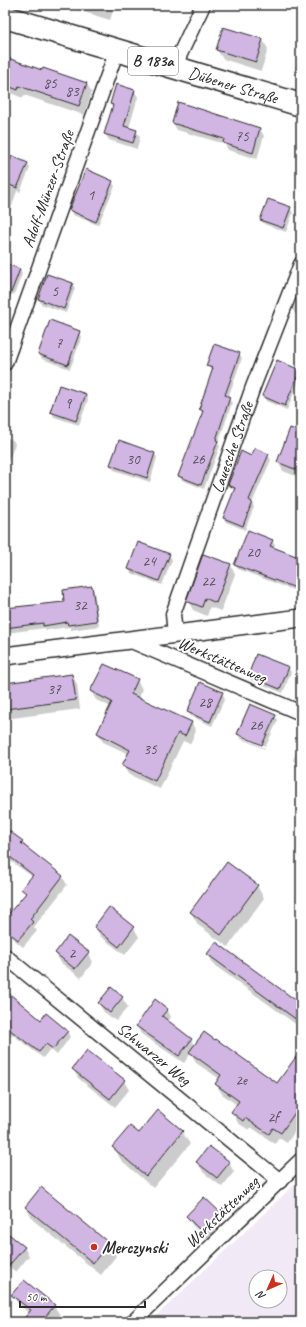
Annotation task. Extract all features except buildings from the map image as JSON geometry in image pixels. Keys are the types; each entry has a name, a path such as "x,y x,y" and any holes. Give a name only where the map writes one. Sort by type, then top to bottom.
{"main road":[{"name":"Dübener Straße","path":"5,17 301,105"}],"street":[{"path":"174,67 202,5"},
{"name":"Adolf-Münzer-Straße","path":"5,363 117,50"},
{"name":"Lauesche Straße","path":"175,634 173,614 253,388 301,264"},
{"path":"5,656 301,618"},
{"name":"Werkstättenweg","path":"129,640 301,713"},
{"name":"Schwarzer Weg","path":"5,956 290,1176"},
{"name":"Werkstättenweg","path":"133,1322 290,1176 301,1160"}],"shaded area":[{"path":"293,1186 301,1189 301,1322 150,1322"}],"place":[{"name":"Merczynski","path":"94,1247"}]}
